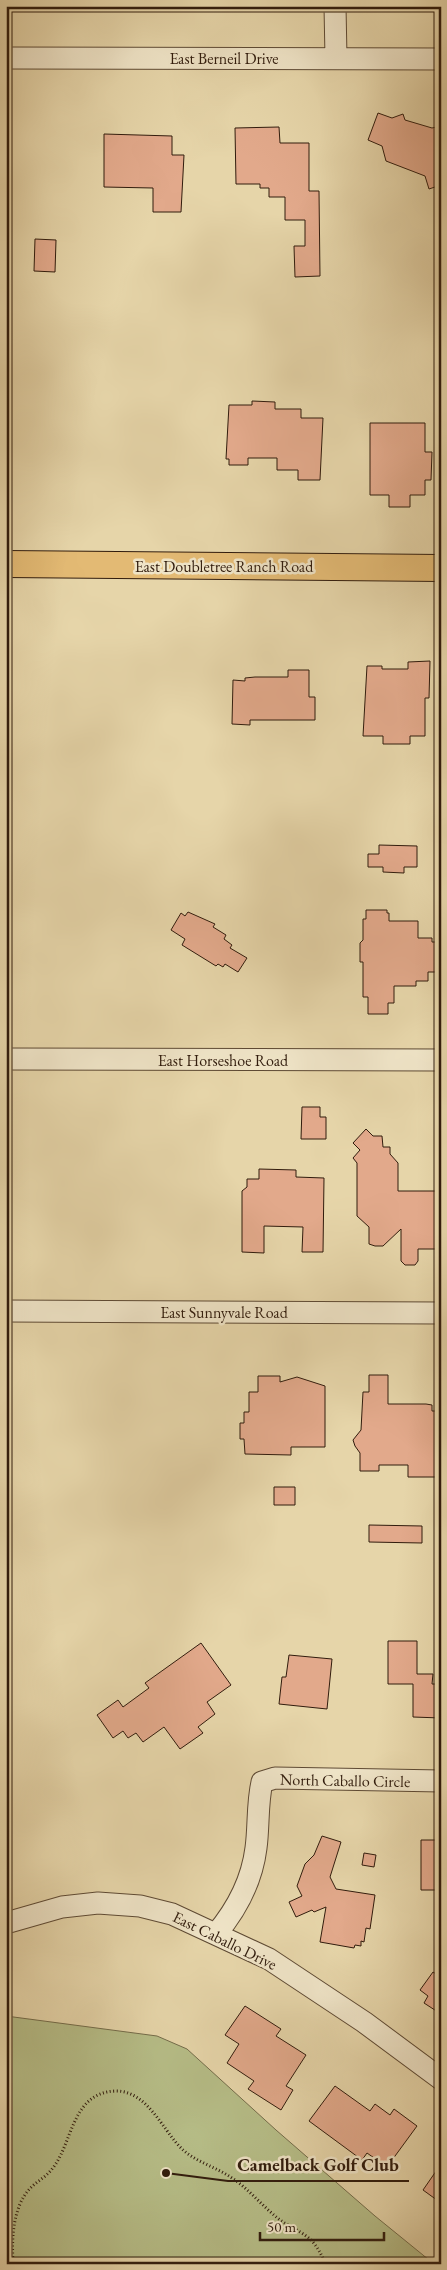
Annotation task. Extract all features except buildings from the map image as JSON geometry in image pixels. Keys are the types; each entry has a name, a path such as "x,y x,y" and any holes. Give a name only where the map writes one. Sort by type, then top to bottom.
{"main road":[{"name":"East Doubletree Ranch Road","path":"6,564 441,568"}],"street":[{"path":"335,6 336,58"},
{"name":"East Berneil Drive","path":"6,58 441,59"},
{"name":"East Horseshoe Road","path":"6,1059 441,1060"},
{"name":"East Sunnyvale Road","path":"6,1310 441,1313"},
{"name":"North Caballo Circle","path":"216,1934 232,1915 248,1883 256,1849 259,1797 262,1782 274,1778 441,1781"},
{"name":"East Caballo Drive","path":"6,1922 62,1907 98,1903 140,1906 172,1914 269,1959 364,2022 441,2080"}],"path":[{"path":"13,2264 12,2237 14,2220 29,2187 54,2167 78,2113 86,2103 106,2093 116,2091 126,2092 142,2102 157,2115 182,2149 233,2178 280,2220 311,2240 322,2254 325,2264"}],"green space":[{"path":"6,2016 157,2036 187,2049 276,2130 375,2216 434,2264 6,2264"}],"place":[{"name":"Camelback Golf Club","path":"166,2173"}]}
